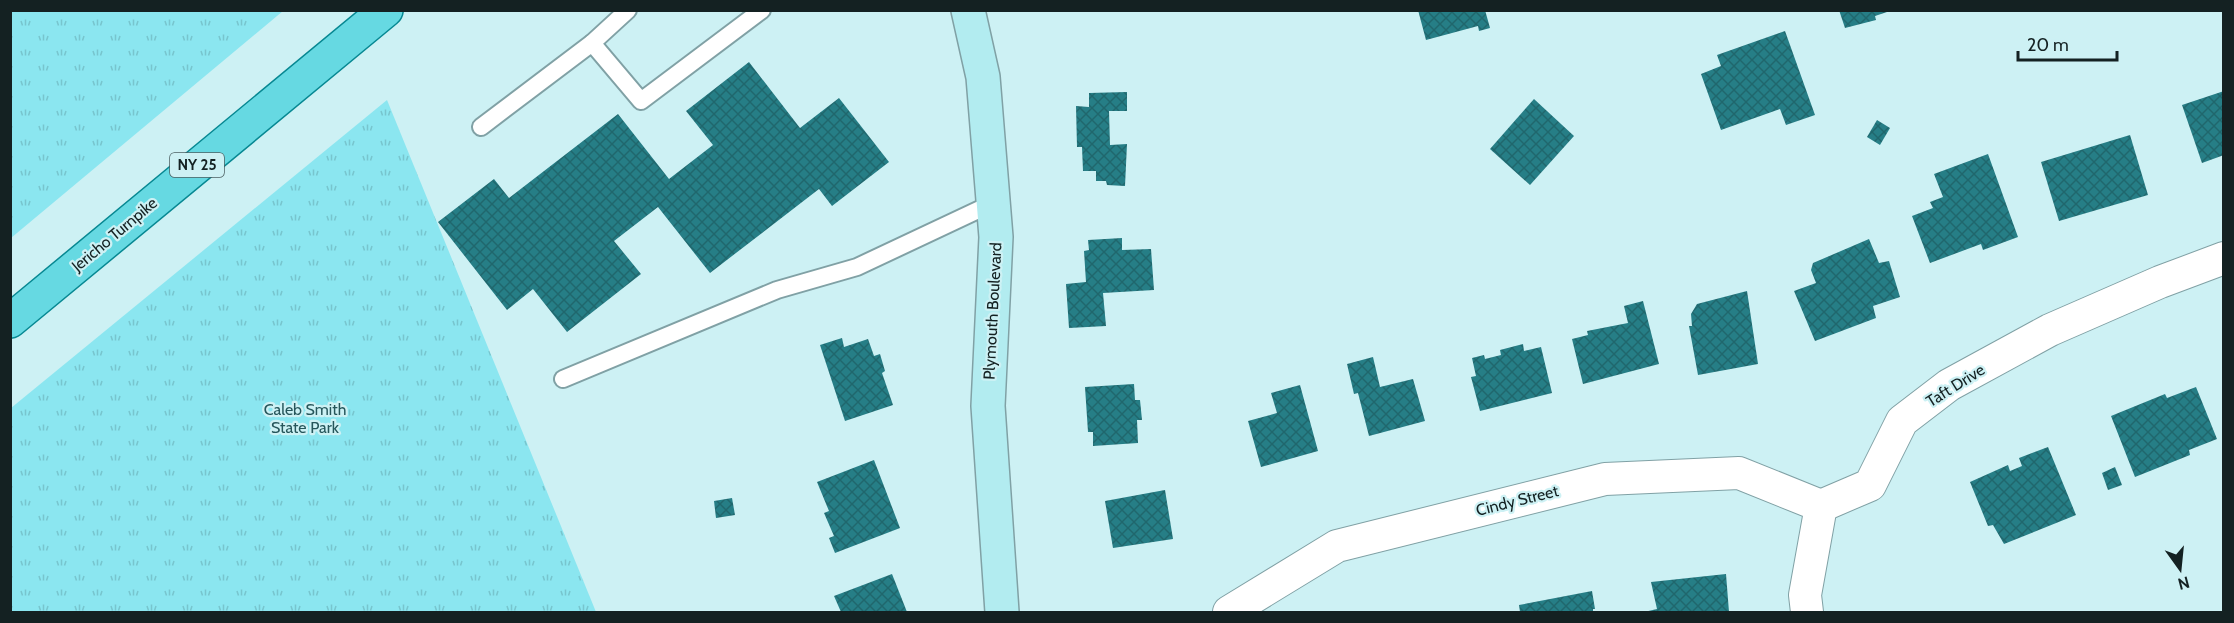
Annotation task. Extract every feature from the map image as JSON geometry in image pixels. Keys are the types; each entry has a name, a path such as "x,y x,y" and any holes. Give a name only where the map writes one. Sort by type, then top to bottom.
{"main road":[{"name":"Jericho Turnpike","path":"10,321 386,10"},
{"name":"Plymouth Boulevard","path":"968,10 983,77 996,237 988,406 1002,612"}],"street":[{"name":"Taft Drive","path":"1821,506 1870,485 1902,421 1949,385 2050,330 2160,282 2223,258"},
{"name":"Cindy Street","path":"1229,612 1337,546 1605,478 1739,473 1821,506"},
{"path":"1807,612 1805,595 1821,506"}],"lane":[{"path":"481,127 592,43 628,10"},
{"path":"592,43 641,101 762,10"},
{"path":"563,379 777,290 858,267 993,203"}],"green space":[{"path":"11,10 283,10 283,11 11,238"},
{"name":"Caleb Smith State Park","path":"387,100 596,612 11,612 11,408"}],"building":[{"path":"1418,10 1485,10 1490,28 1479,31 1478,26 1426,40"},
{"path":"1839,10 1890,11 1875,16 1876,20 1845,28"},
{"path":"1785,31 1815,115 1786,125 1780,109 1721,130 1701,74 1721,66 1717,55"},
{"path":"749,62 800,128 839,98 889,162 832,206 819,189 710,273 658,207 614,241 641,274 567,332 533,289 507,310 438,222 494,179 509,198 618,114 669,179 713,145 686,111"},
{"path":"2224,91 2224,155 2202,163 2182,105"},
{"path":"1127,92 1127,111 1109,111 1110,145 1127,144 1125,186 1107,185 1106,181 1096,181 1096,171 1083,171 1082,147 1077,147 1076,106 1089,107 1089,93"},
{"path":"1534,99 1574,136 1530,185 1490,149"},
{"path":"1877,120 1890,128 1880,145 1867,137"},
{"path":"2130,135 2148,195 2059,221 2041,162"},
{"path":"1988,154 2018,237 1983,250 1981,244 1930,263 1912,216 1933,208 1930,202 1943,197 1934,174"},
{"path":"1122,238 1122,250 1151,249 1154,290 1103,293 1106,326 1069,328 1066,284 1086,282 1084,251 1089,250 1088,240"},
{"path":"1869,239 1879,263 1889,261 1900,297 1873,306 1876,318 1815,341 1794,291 1816,283 1811,270 1813,263"},
{"path":"1747,291 1758,364 1698,375 1689,326 1692,326 1691,314 1697,304"},
{"path":"1643,301 1659,364 1583,384 1572,339 1588,335 1587,331 1628,323 1624,306"},
{"path":"842,338 844,347 868,339 874,356 880,354 885,371 882,373 893,405 845,421 820,345"},
{"path":"1523,344 1524,351 1541,347 1552,393 1480,411 1471,377 1476,376 1472,358 1484,355 1485,359 1501,355 1500,350"},
{"path":"1373,357 1380,387 1413,379 1425,421 1369,436 1358,393 1354,394 1347,364"},
{"path":"1134,384 1135,400 1140,400 1142,420 1137,420 1138,443 1093,446 1093,432 1088,432 1085,387"},
{"path":"1300,385 1318,451 1261,467 1248,421 1277,413 1271,393"},
{"path":"2196,387 2217,439 2189,450 2190,455 2135,477 2111,416 2165,394 2167,398"},
{"path":"2048,447 2076,515 2004,544 1993,525 1988,526 1970,482 2008,465 2010,471 2022,466 2019,458"},
{"path":"874,460 900,528 835,553 829,538 834,536 824,513 829,511 817,482"},
{"path":"2115,467 2122,485 2108,490 2102,473"},
{"path":"1165,490 1173,539 1113,548 1105,501"},
{"path":"732,498 735,515 716,518 714,501"},
{"path":"892,574 907,612 841,612 834,596"},
{"path":"1726,574 1729,612 1644,612 1657,609 1651,582"},
{"path":"1592,591 1595,609 1593,612 1520,612 1519,605"}]}
